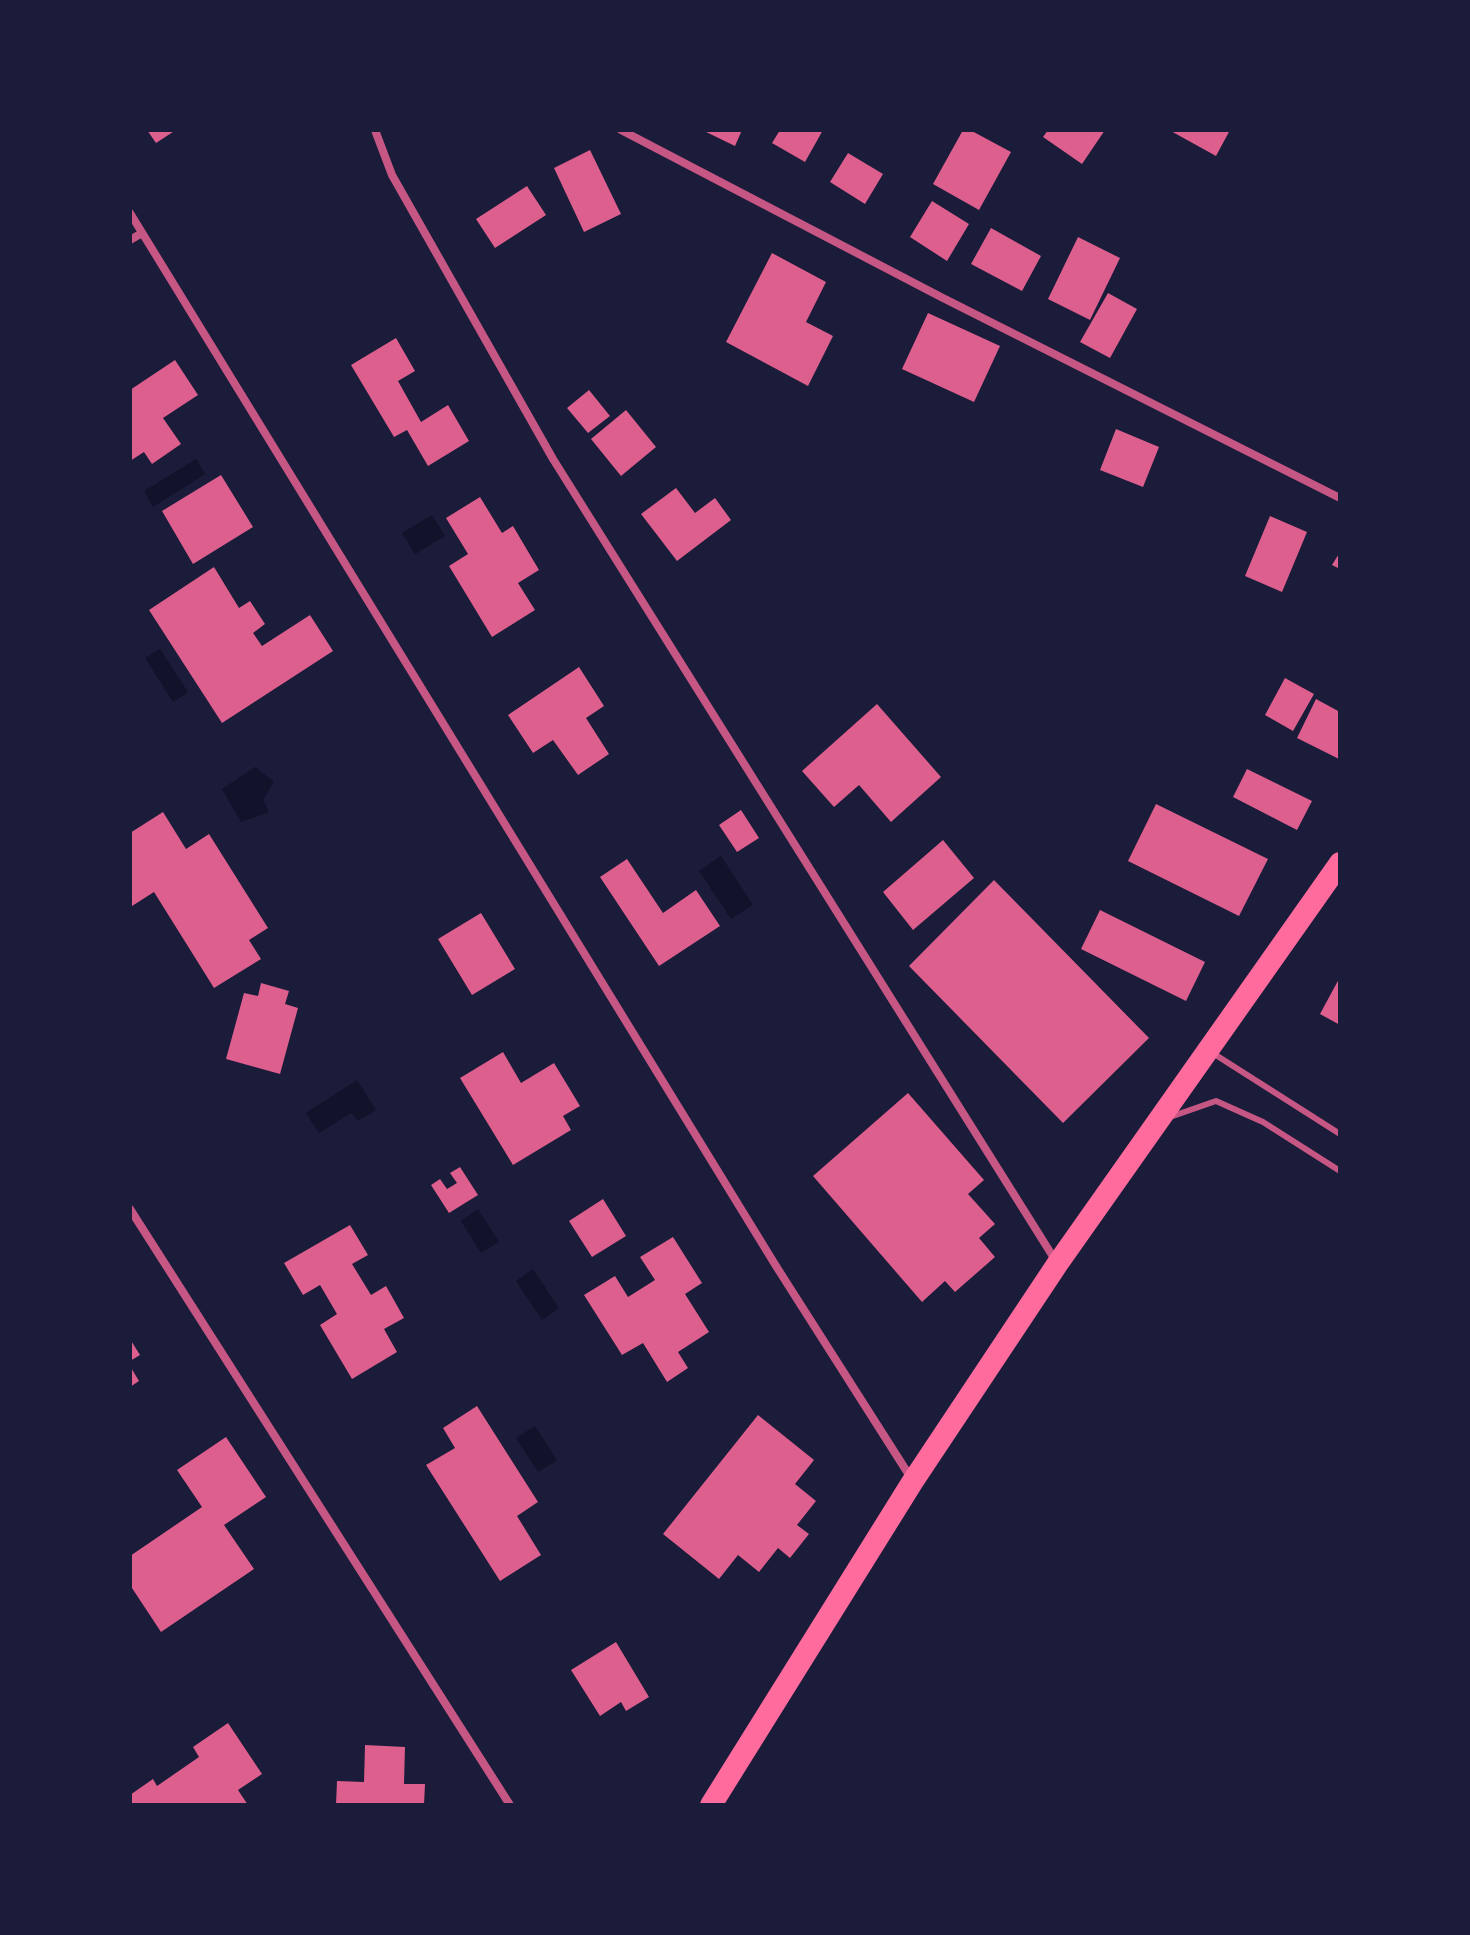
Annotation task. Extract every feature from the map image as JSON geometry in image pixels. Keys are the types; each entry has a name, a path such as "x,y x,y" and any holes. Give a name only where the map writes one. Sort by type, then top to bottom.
{"highway":[{"path":"711,1805 913,1481 1058,1263 1340,863"}],"street":[{"path":"375,130 392,175 553,459 1058,1263"},
{"path":"621,130 941,297 1340,498"},
{"path":"130,213 776,1266 913,1481"},
{"path":"130,240 142,233"},
{"path":"130,1209 510,1805"}],"lane":[{"path":"1208,1050 1340,1134"},
{"path":"1159,1121 1216,1101 1263,1122 1340,1171"}],"shaded area":[{"path":"196,459 205,474 153,507 144,491"},
{"path":"432,515 445,536 415,554 402,533"},
{"path":"160,649 188,692 173,702 145,658"},
{"path":"255,767 274,782 263,800 269,812 241,822 222,789"},
{"path":"721,856 753,905 731,919 699,871"},
{"path":"357,1080 376,1110 358,1121 351,1113 319,1133 306,1113"},
{"path":"478,1209 499,1242 481,1253 461,1221"},
{"path":"533,1269 559,1308 542,1320 516,1281"},
{"path":"535,1426 557,1460 538,1472 516,1438"}],"building":[{"path":"147,130 176,130 156,143"},
{"path":"702,130 742,130 735,146"},
{"path":"780,130 823,130 805,162 772,143"},
{"path":"963,130 970,130 1011,152 979,210 933,184"},
{"path":"1048,130 1105,130 1082,164 1043,137"},
{"path":"1169,130 1230,130 1216,156"},
{"path":"590,150 621,214 584,232 554,168"},
{"path":"848,153 883,174 865,204 830,182"},
{"path":"527,186 546,215 495,248 476,219"},
{"path":"932,201 969,224 947,261 910,237"},
{"path":"991,228 1041,256 1022,291 971,264"},
{"path":"1078,237 1120,258 1090,320 1048,299"},
{"path":"772,253 826,282 806,322 833,336 808,386 726,342"},
{"path":"1108,293 1137,309 1110,358 1080,342"},
{"path":"928,313 1000,346 974,402 902,369"},
{"path":"396,338 415,371 398,381 421,422 448,405 469,441 428,466 407,430 394,437 351,365"},
{"path":"175,360 198,395 163,418 181,444 152,464 144,452 130,461 130,390"},
{"path":"589,390 610,416 588,433 567,408"},
{"path":"626,410 656,447 621,476 591,439"},
{"path":"1116,429 1159,447 1143,487 1100,470"},
{"path":"221,475 253,527 193,564 162,511"},
{"path":"676,488 695,513 715,498 731,520 677,561 641,514"},
{"path":"480,497 502,533 513,526 539,570 518,583 535,610 492,637 449,566 468,554 446,518"},
{"path":"1270,516 1307,532 1282,592 1245,576"},
{"path":"1340,552 1340,569 1332,565"},
{"path":"214,567 239,608 250,601 265,624 253,633 262,646 310,615 333,651 222,723 149,610"},
{"path":"579,667 604,706 586,718 609,754 578,775 553,740 533,753 508,715"},
{"path":"1285,678 1314,694 1293,731 1265,715"},
{"path":"1316,699 1340,712 1339,759 1297,738"},
{"path":"877,704 941,777 891,822 859,785 834,807 802,771"},
{"path":"1247,769 1312,801 1297,830 1233,797"},
{"path":"1156,804 1268,859 1239,916 1128,861"},
{"path":"741,810 759,838 737,852 719,825"},
{"path":"163,812 186,849 209,834 268,928 249,940 261,959 214,988 154,892 132,906 130,903 130,833"},
{"path":"943,840 974,878 913,930 883,892"},
{"path":"627,859 663,913 696,890 720,926 659,966 600,877"},
{"path":"994,880 1149,1038 1063,1123 909,966"},
{"path":"1100,910 1205,962 1186,1001 1081,949"},
{"path":"481,913 515,969 472,995 438,939"},
{"path":"1340,977 1340,1025 1320,1014"},
{"path":"261,983 289,991 285,1004 298,1008 280,1074 226,1059 244,993 258,996"},
{"path":"503,1052 521,1083 554,1063 580,1106 563,1116 571,1130 513,1165 460,1078"},
{"path":"908,1093 984,1180 968,1194 995,1224 979,1238 995,1257 955,1292 945,1281 922,1302 813,1176"},
{"path":"460,1167 478,1195 449,1213 431,1185 440,1179 447,1189 457,1183 450,1173"},
{"path":"603,1199 626,1236 592,1257 569,1221"},
{"path":"350,1225 368,1255 352,1264 371,1295 386,1286 404,1318 384,1329 397,1352 352,1379 320,1325 337,1314 320,1285 303,1295 284,1263"},
{"path":"673,1237 702,1283 685,1294 709,1332 678,1352 688,1368 667,1382 643,1343 622,1355 584,1295 615,1276 628,1297 655,1280 640,1257"},
{"path":"130,1339 140,1355 130,1361"},
{"path":"130,1366 139,1381 130,1387"},
{"path":"477,1406 538,1502 517,1516 541,1555 500,1581 426,1465 455,1448 443,1428"},
{"path":"758,1415 814,1460 795,1484 816,1501 797,1525 809,1534 790,1558 778,1548 759,1572 738,1555 719,1579 663,1534"},
{"path":"226,1437 266,1497 224,1525 254,1569 161,1632 130,1585 130,1556 202,1507 177,1470"},
{"path":"616,1642 649,1697 626,1711 621,1702 600,1716 571,1670"},
{"path":"228,1723 262,1774 238,1790 248,1805 130,1805 130,1795 153,1779 157,1786 199,1757 193,1747"},
{"path":"365,1745 405,1747 404,1784 425,1784 424,1805 336,1805 337,1781 364,1782"}]}
